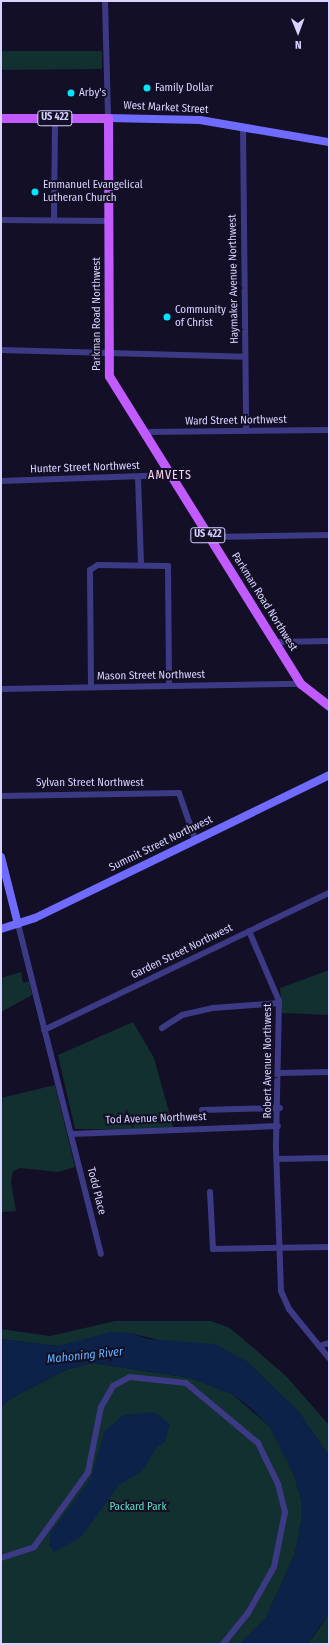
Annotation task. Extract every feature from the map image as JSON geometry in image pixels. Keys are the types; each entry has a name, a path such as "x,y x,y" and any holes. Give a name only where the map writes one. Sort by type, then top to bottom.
{"main road":[{"name":"West Market Street","path":"1,118 187,119 329,142"},
{"name":"Parkman Road Northwest","path":"108,118 108,351 112,382 301,684 329,706"},
{"name":"Summit Street Northwest","path":"1,929 18,924 329,775"},
{"path":"1,858 18,924"}],"street":[{"path":"105,1 108,118"},
{"path":"54,220 56,118"},
{"name":"Haymaker Avenue Northwest","path":"243,127 246,431"},
{"path":"1,220 109,221"},
{"path":"1,350 108,351 245,357"},
{"name":"Ward Street Northwest","path":"144,432 329,430"},
{"name":"Hunter Street Northwest","path":"1,481 171,475"},
{"path":"138,477 141,564"},
{"path":"210,537 329,535"},
{"path":"91,687 91,568 98,565 141,564 163,564 169,568 169,686"},
{"path":"275,642 329,640"},
{"name":"Mason Street Northwest","path":"1,689 301,684"},
{"name":"Sylvan Street Northwest","path":"1,796 179,793 195,839"},
{"name":"Garden Street Northwest","path":"44,1030 329,893"},
{"path":"18,924 71,1134"},
{"name":"Robert Avenue Northwest","path":"249,931 274,982 279,1003 280,1108 278,1126"},
{"path":"162,1028 182,1016 213,1008 279,1003"},
{"path":"280,1073 329,1072"},
{"path":"202,1110 280,1108"},
{"path":"278,1126 277,1159 279,1248 283,1297 329,1358"},
{"name":"Tod Avenue Northwest","path":"71,1134 278,1126"},
{"name":"Todd Place","path":"71,1134 101,1254"},
{"path":"277,1159 329,1158"},
{"path":"210,1192 213,1249 329,1248"},
{"path":"319,1346 329,1343"},
{"path":"1,1558 34,1547 88,1472 101,1407 113,1386 130,1377 186,1383 258,1443 278,1484 285,1512 274,1567 248,1613 223,1644"}],"green space":[{"path":"1,51 102,51 102,69 1,70"},
{"path":"329,970 329,1015 282,1013 280,988"},
{"path":"21,972 23,983 29,981 32,995 1,1012 1,978"},
{"path":"133,1022 154,1058 174,1130 75,1129 58,1055"},
{"path":"55,1085 75,1167 58,1172 20,1168 13,1171 11,1181 16,1211 1,1212 1,1098"},
{"path":"115,1321 211,1321 230,1328 286,1376 329,1425 329,1456 298,1411 246,1361 130,1333 58,1346 1,1339 1,1329 50,1336"},
{"name":"Packard Park","path":"93,1363 191,1378 232,1394 270,1427 294,1475 301,1499 301,1522 295,1554 266,1618 240,1644 1,1644 1,1407 13,1397 68,1369"},
{"path":"329,1614 329,1644 307,1644 313,1637"}],"water":[{"name":"Mahoning River","path":"111,1332 130,1333 148,1339 215,1344 246,1361 298,1411 329,1456 329,1614 307,1644 240,1644 266,1618 295,1554 301,1522 301,1499 294,1475 270,1427 251,1408 232,1394 191,1378 93,1363 68,1369 13,1397 1,1407 1,1339 58,1346"},
{"path":"154,1412 170,1424 165,1442 157,1447 142,1471 119,1485 81,1537 54,1552 49,1545 50,1533 90,1480 105,1430 124,1415"}],"place":[{"name":"Family Dollar","path":"147,88"},
{"name":"Arby's","path":"71,93"},
{"name":"Emmanuel Evangelical Lutheran Church","path":"35,192"},
{"name":"Community of Christ","path":"167,317"}],"district":[{"name":"AMVETS","path":"170,476"}]}
